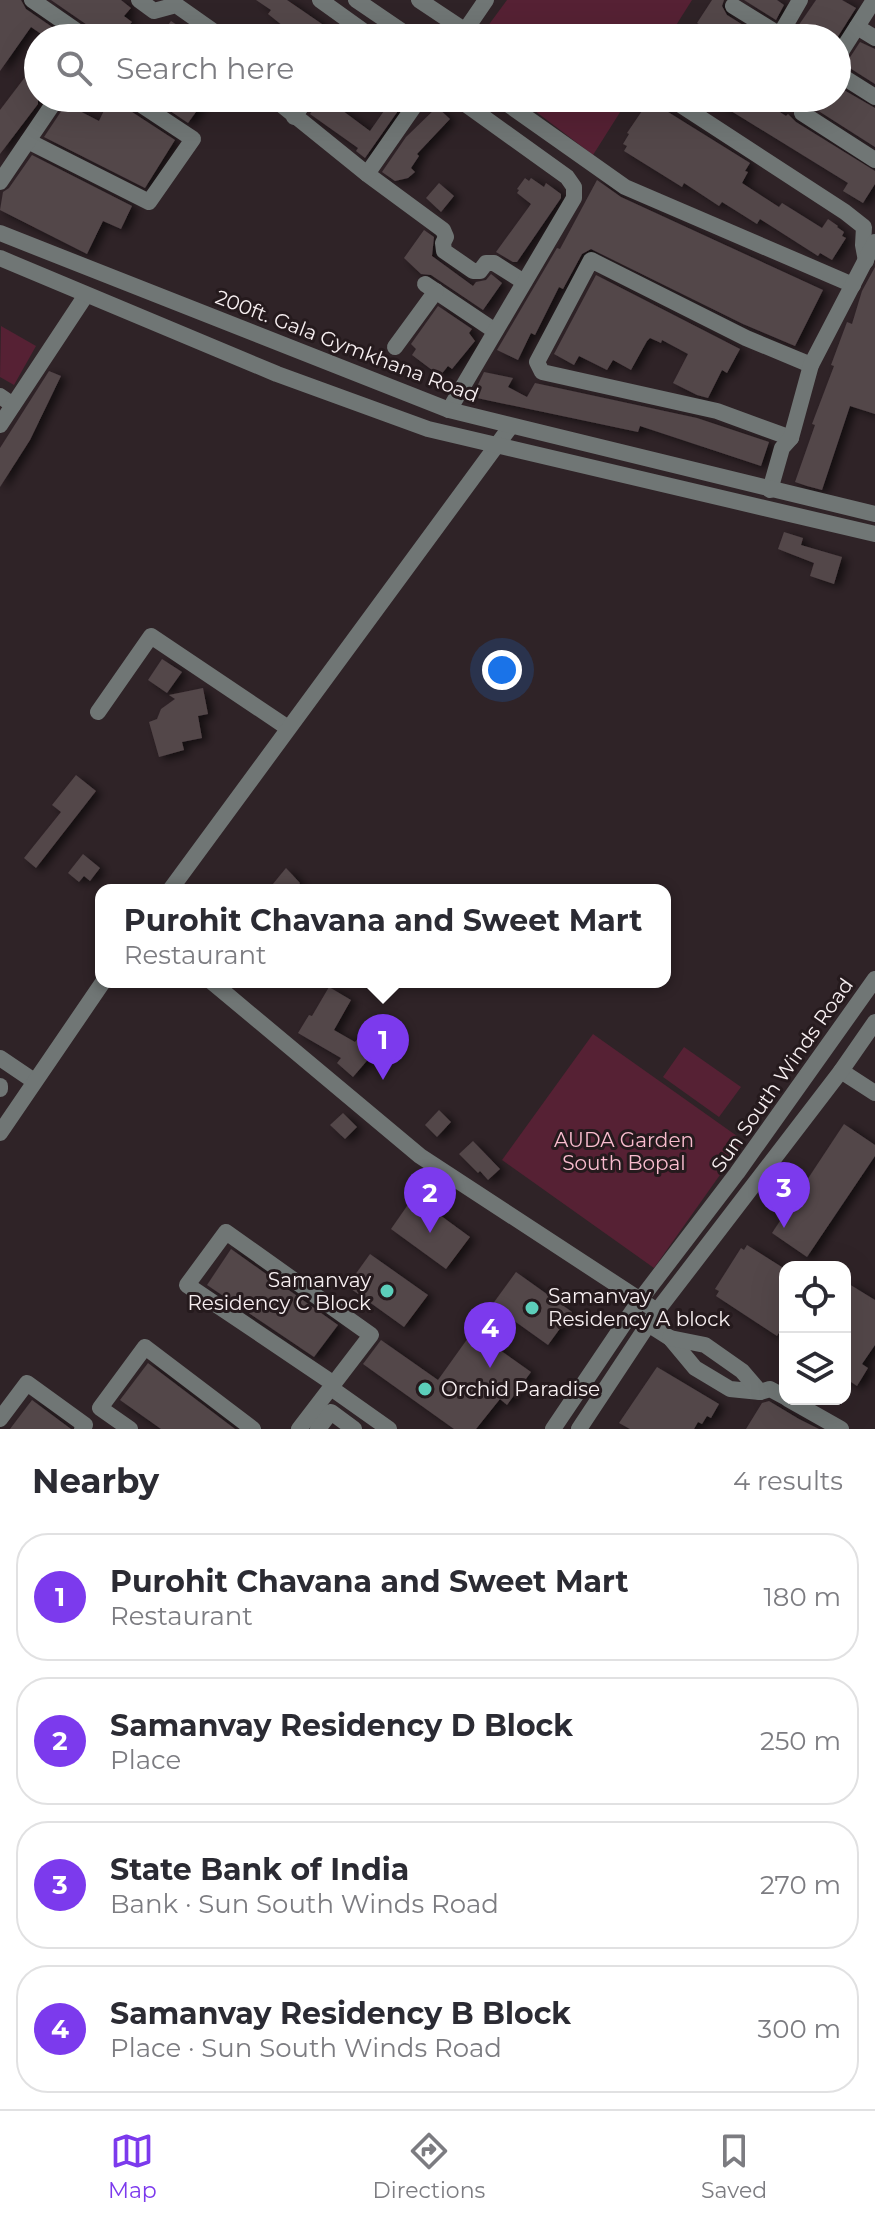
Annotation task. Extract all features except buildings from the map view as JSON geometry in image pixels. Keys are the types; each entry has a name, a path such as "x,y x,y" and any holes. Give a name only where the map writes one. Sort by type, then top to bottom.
{"street":[{"path":"32,0 67,24"},
{"path":"139,0 154,11 176,5 203,24"},
{"path":"320,0 346,24"},
{"path":"356,0 391,24"},
{"path":"419,0 449,24"},
{"path":"469,24 486,0"},
{"path":"788,24 800,0"},
{"path":"851,36 874,0"},
{"path":"733,6 761,24"},
{"path":"857,27 875,38"},
{"path":"851,82 875,97"},
{"path":"0,182 48,112"},
{"path":"28,141 149,202 193,139 152,112"},
{"path":"288,112 443,230 446,237 444,251 473,271 480,271 486,263 494,263 524,282"},
{"path":"294,117 297,112"},
{"path":"367,174 410,112"},
{"path":"449,410 574,198 574,187 567,177 476,112"},
{"path":"519,112 625,187 853,285"},
{"path":"691,112 864,227 866,261"},
{"path":"803,112 875,160"},
{"name":"200ft. Gala Gymkhana Road","path":"0,233 449,410 875,514"},
{"path":"770,490 782,448 791,438 811,365 875,242"},
{"path":"0,258 277,374 428,429 875,534"},
{"path":"791,438 717,411 542,372 537,362 591,260 746,338 811,365"},
{"path":"395,347 430,288 495,331"},
{"path":"0,425 7,400 86,295"},
{"path":"174,884 511,426"},
{"path":"98,712 151,636 288,728"},
{"name":"Sun South Winds Road","path":"553,1429 640,1300 737,1173 875,979"},
{"path":"0,1133 99,988"},
{"path":"219,988 420,1156 640,1300 695,1368 730,1389 760,1392 770,1389 779,1394"},
{"path":"579,1429 652,1317 841,1071 875,1022"},
{"path":"0,1058 34,1081"},
{"path":"841,1071 875,1093"},
{"path":"299,1429 332,1386 371,1335 226,1232 187,1285 332,1386 389,1429"},
{"path":"670,1338 705,1345 742,1371 760,1392"},
{"path":"130,1429 100,1408 145,1347 253,1429"},
{"path":"0,1419 27,1383 85,1425 82,1429"},
{"path":"799,1405 841,1429"},
{"path":"318,1429 331,1412 354,1429"}],"green space":[{"path":"507,0 692,0 677,24 489,24"},
{"path":"536,112 620,112 593,155"},
{"path":"1,326 36,346 14,385 0,377"},
{"name":"AUDA Garden South Bopal","path":"593,1034 744,1141 654,1268 502,1160"},
{"path":"684,1047 741,1087 719,1117 663,1077"}],"place":[{"name":"Purohit Chavana and Sweet Mart","path":"383,1080"},
{"name":"State Bank of India","path":"784,1228"},
{"name":"Samanvay Residency D Block","path":"430,1233"},
{"name":"Samanvay Residency C Block","path":"387,1291"},
{"name":"Samanvay Residency A block","path":"532,1308"},
{"name":"Samanvay Residency B Block","path":"490,1368"},
{"name":"Orchid Paradise","path":"425,1389"}]}
